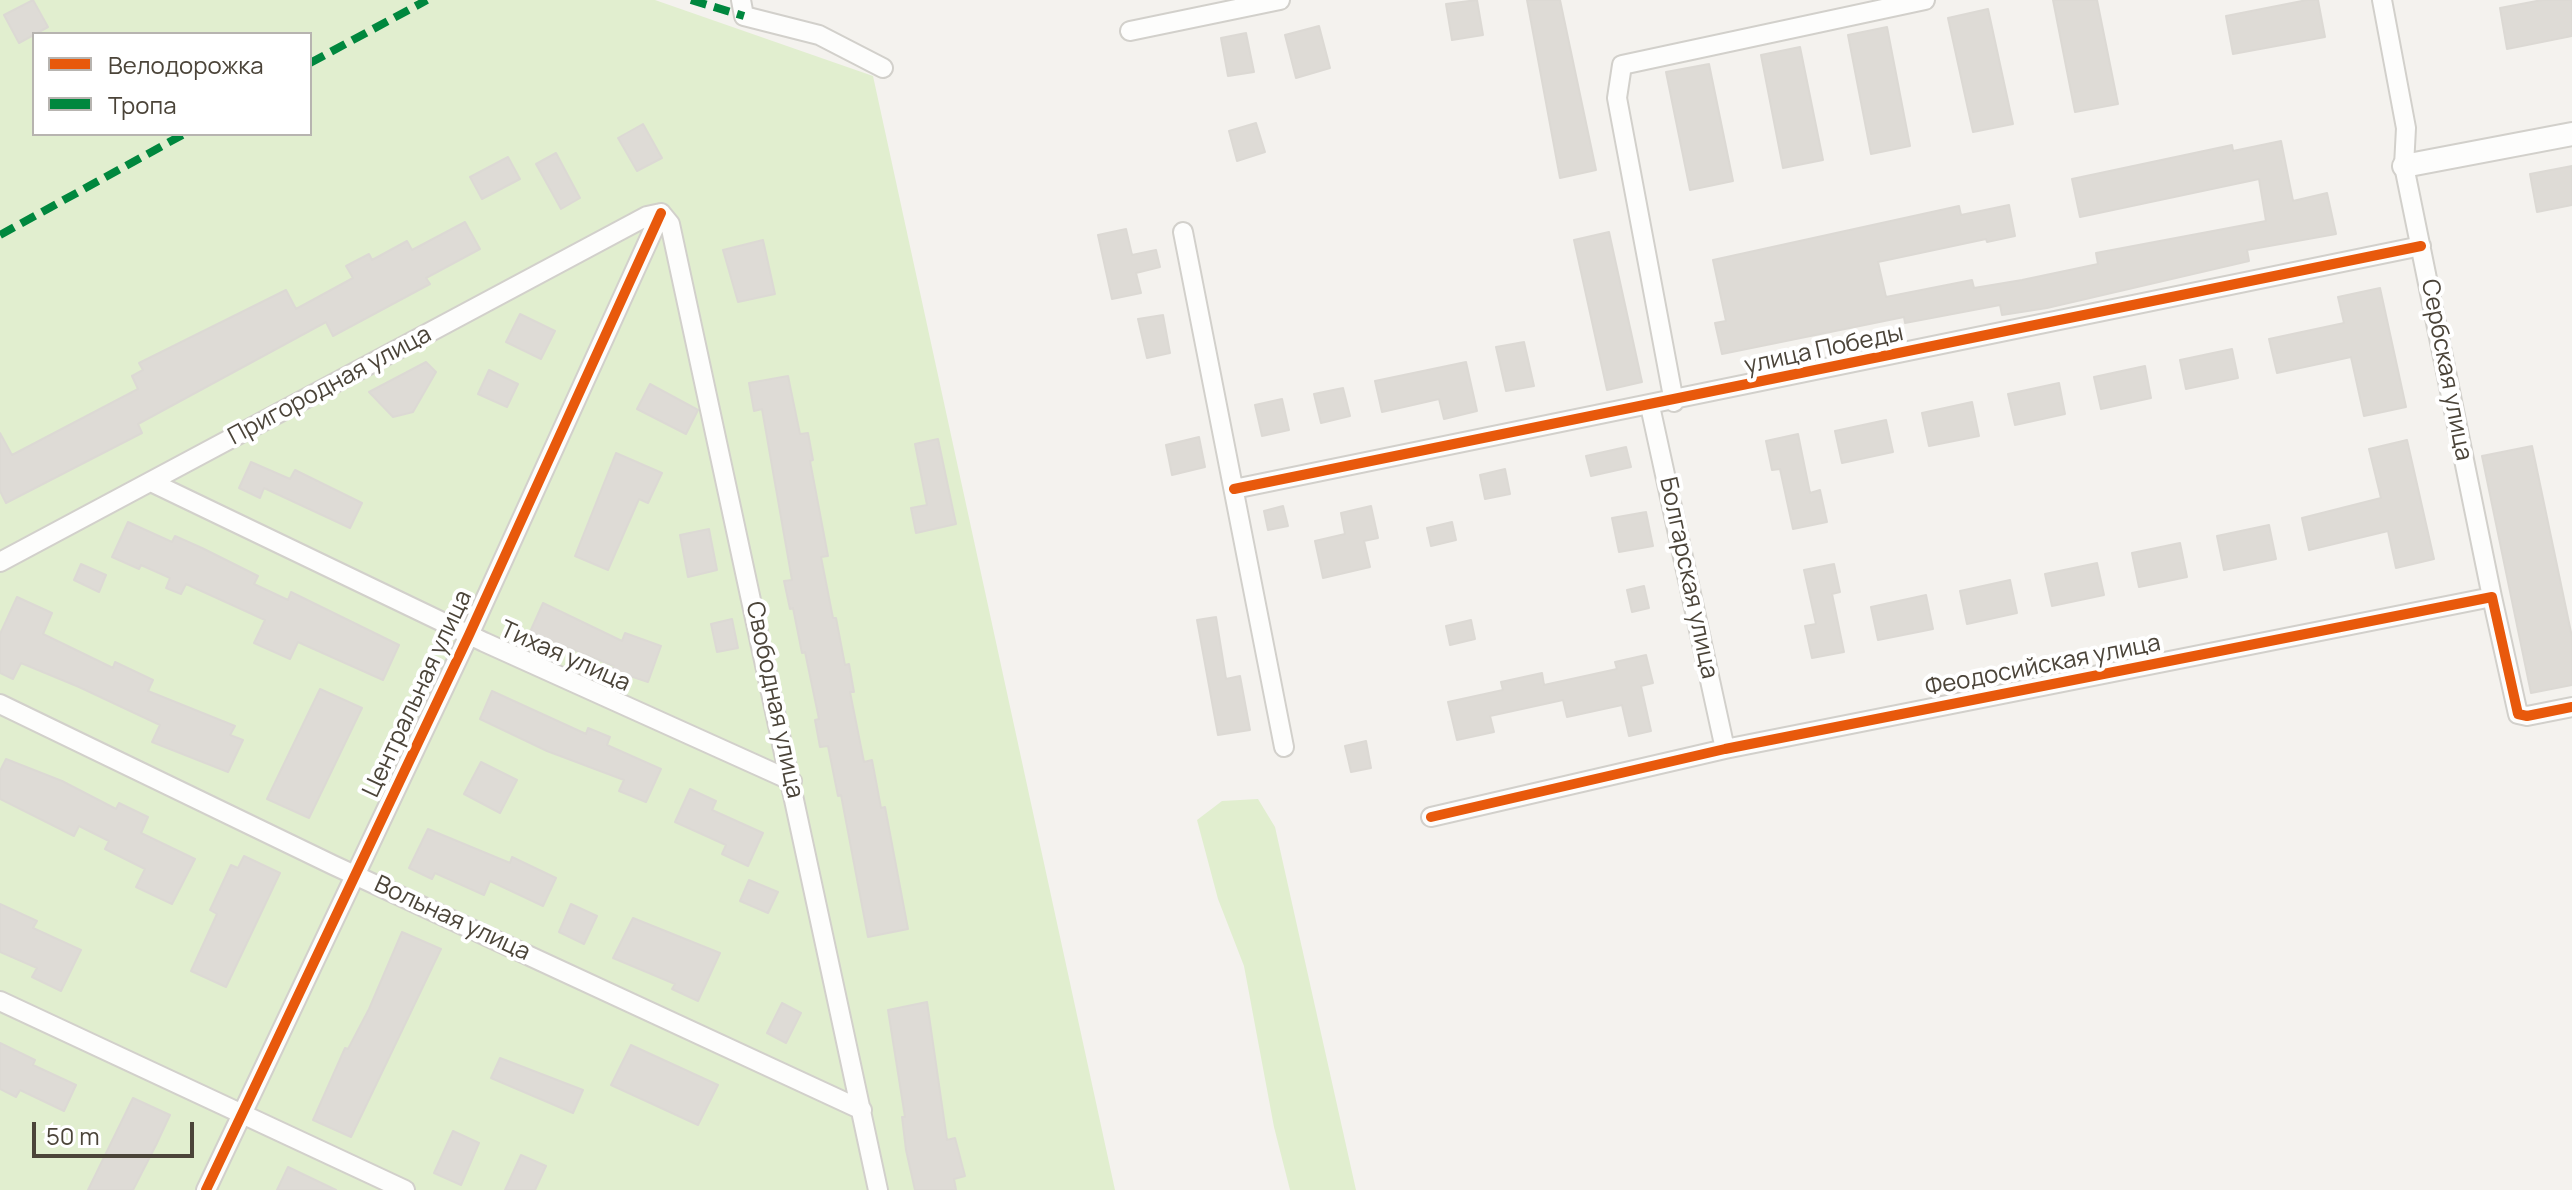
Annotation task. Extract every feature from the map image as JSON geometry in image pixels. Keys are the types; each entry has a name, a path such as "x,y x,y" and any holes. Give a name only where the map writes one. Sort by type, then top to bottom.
{"street":[{"path":"1130,31 1280,0"},
{"path":"1674,402 1617,98 1622,65 1925,0"},
{"name":"Сербская улица","path":"2382,0 2406,128 2404,166 2492,597"},
{"path":"743,8 819,35 883,68"},
{"path":"2404,166 2572,134"},
{"name":"Пригородная улица","path":"0,562 647,216 661,213"},
{"name":"Центральная улица","path":"206,1190 469,635 661,213"},
{"name":"Свободная улица","path":"661,213 670,224 878,1190"},
{"path":"1183,232 1284,747"},
{"name":"улица Победы","path":"1234,489 1674,402 2421,246"},
{"name":"Болгарская улица","path":"1650,406 1725,749"},
{"name":"Тихая улица","path":"151,482 469,635 792,781"},
{"path":"2492,597 2518,714 2527,716 2572,707"},
{"name":"Феодосийская улица","path":"1431,817 1725,749 2492,597"},
{"name":"Вольная улица","path":"0,704 356,875 862,1110"},
{"path":"0,1001 405,1190"}],"green space":[{"path":"0,0 655,0 873,76 1115,1190 0,1190"},
{"path":"1258,799 1275,827 1356,1190 1290,1190 1274,1127 1244,966 1218,899 1197,820 1222,801"}],"building":[{"path":"33,0 48,27 32,32 32,36 19,43 4,15"},
{"path":"1477,0 1483,35 1452,40 1446,4"},
{"path":"1527,0 1560,0 1596,170 1560,178"},
{"path":"2053,0 2097,0 2118,104 2075,112"},
{"path":"2318,0 2325,37 2233,54 2226,16"},
{"path":"2542,0 2572,0 2572,36 2507,49 2500,8"},
{"path":"1988,9 2013,124 1973,132 1948,18"},
{"path":"1319,26 1330,68 1296,78 1285,35"},
{"path":"1887,27 1910,146 1871,154 1848,35"},
{"path":"1246,33 1254,72 1228,76 1221,38"},
{"path":"1800,47 1823,160 1783,168 1761,55"},
{"path":"1709,64 1733,181 1690,190 1666,72"},
{"path":"1256,123 1265,152 1237,161 1229,131"},
{"path":"643,124 662,158 637,171 618,138"},
{"path":"2281,141 2293,201 2327,193 2336,234 2247,250 2249,261 2047,308 2002,315 2000,305 1905,323 1904,317 1722,354 1715,323 1726,321 1713,260 1959,206 1961,215 2009,205 2015,236 1987,242 1986,239 1878,262 1886,297 1972,280 1974,288 2022,280 2098,264 2096,253 2266,221 2259,179 2080,217 2072,179 2232,145 2233,151"},
{"path":"556,153 580,198 561,209 536,164"},
{"path":"508,157 520,179 482,199 470,177"},
{"path":"2572,166 2572,205 2537,212 2530,174"},
{"path":"465,222 480,249 426,278 430,284 333,336 326,322 138,424 142,433 6,503 0,491 0,433 12,455 138,389 132,376 143,370 139,363 286,290 296,309 353,278 346,266 369,254 372,260 407,241 412,250"},
{"path":"1126,229 1132,255 1156,250 1160,267 1136,273 1141,293 1112,299 1098,235"},
{"path":"1609,232 1642,382 1607,390 1574,240"},
{"path":"763,240 775,294 738,302 723,250"},
{"path":"2380,288 2406,407 2364,416 2351,357 2277,373 2269,339 2344,323 2338,297"},
{"path":"520,314 555,331 541,359 506,342"},
{"path":"1163,315 1170,353 1147,358 1138,319"},
{"path":"1524,342 1534,386 1506,391 1496,347"},
{"path":"2232,349 2238,378 2186,389 2180,360"},
{"path":"426,362 436,372 413,412 393,417 369,392"},
{"path":"1466,362 1477,411 1444,419 1439,399 1382,412 1375,381"},
{"path":"2145,366 2151,398 2101,409 2094,377"},
{"path":"489,370 518,384 507,407 478,394"},
{"path":"788,376 800,434 808,433 813,460 810,461 828,556 821,557 845,665 849,664 854,692 850,692 864,762 872,760 881,808 885,807 908,929 868,937 841,795 838,796 828,746 820,747 815,720 819,719 805,652 802,653 793,608 790,609 784,581 792,580 762,409 754,411 749,383"},
{"path":"2059,383 2065,414 2015,425 2008,394"},
{"path":"650,384 698,410 686,434 637,409"},
{"path":"1343,388 1350,416 1321,423 1314,394"},
{"path":"1282,399 1289,430 1262,436 1255,405"},
{"path":"1972,402 1979,436 1929,446 1922,413"},
{"path":"1886,420 1893,452 1842,463 1835,431"},
{"path":"1798,434 1810,493 1820,490 1827,522 1793,529 1780,469 1772,470 1766,441"},
{"path":"1199,437 1205,467 1172,475 1166,445"},
{"path":"938,439 956,524 916,533 911,508 927,505 915,444"},
{"path":"2407,440 2434,559 2396,568 2388,531 2309,550 2302,518 2381,498 2369,449"},
{"path":"2532,446 2572,637 2572,685 2531,693 2482,456"},
{"path":"1626,447 1631,467 1591,476 1586,456"},
{"path":"616,453 662,473 648,503 639,499 608,570 575,556"},
{"path":"251,462 290,479 295,470 362,503 350,528 264,488 260,498 239,488"},
{"path":"1505,469 1510,494 1485,499 1480,475"},
{"path":"1283,506 1288,526 1268,530 1264,511"},
{"path":"1371,506 1378,538 1364,541 1370,567 1323,578 1315,541 1345,534 1341,513"},
{"path":"1646,512 1653,546 1619,552 1612,518"},
{"path":"128,522 172,542 175,536 202,548 258,576 254,584 288,600 291,592 399,645 383,680 298,642 290,659 254,643 265,620 186,584 181,594 166,588 170,578 112,557"},
{"path":"1452,522 1456,540 1431,546 1427,528"},
{"path":"2269,525 2276,559 2224,570 2217,536"},
{"path":"709,529 717,570 688,577 680,535"},
{"path":"2180,543 2187,577 2139,587 2132,553"},
{"path":"2097,563 2104,595 2052,606 2045,574"},
{"path":"81,564 106,575 99,592 74,580"},
{"path":"1834,564 1840,592 1832,594 1844,652 1812,658 1805,626 1816,624 1804,570"},
{"path":"2010,580 2017,613 1967,624 1960,591"},
{"path":"1644,586 1649,608 1632,612 1627,590"},
{"path":"1926,595 1933,629 1878,640 1871,607"},
{"path":"17,597 52,613 43,634 113,668 115,662 153,680 148,691 235,726 230,735 243,740 228,772 152,742 160,725 79,687 21,663 13,679 0,673 0,634"},
{"path":"543,603 622,641 625,633 661,646 648,682 612,670 614,666 530,632"},
{"path":"1216,617 1226,679 1240,676 1250,730 1218,735 1197,620"},
{"path":"732,619 738,648 717,652 711,624"},
{"path":"1471,620 1475,639 1450,645 1446,626"},
{"path":"1646,655 1653,683 1641,686 1651,731 1629,736 1622,705 1567,717 1563,700 1490,716 1494,732 1457,740 1448,702 1503,690 1501,682 1542,673 1544,685 1617,669 1615,662"},
{"path":"320,689 362,708 309,818 267,799"},
{"path":"492,691 586,734 588,728 610,737 607,745 661,769 646,802 619,791 624,780 547,751 480,719"},
{"path":"1366,741 1371,768 1351,772 1345,746"},
{"path":"6,759 62,781 116,809 119,803 148,817 141,833 195,859 172,904 136,887 145,869 105,849 109,841 79,826 74,836 0,799 0,771"},
{"path":"481,762 517,780 500,813 464,794"},
{"path":"690,789 716,801 712,810 763,833 748,866 722,854 726,845 675,822"},
{"path":"428,829 510,863 512,857 556,878 543,906 490,881 484,895 435,873 432,879 409,868"},
{"path":"244,856 280,873 226,987 191,971 217,914 210,910 231,865 238,868"},
{"path":"749,880 778,892 768,913 740,901"},
{"path":"0,904 37,921 33,928 81,950 61,991 32,977 37,968 0,952"},
{"path":"571,904 597,916 584,944 559,932"},
{"path":"633,918 720,953 698,1001 672,989 675,984 613,958"},
{"path":"402,932 441,949 351,1137 313,1120 345,1048 348,1049 369,1009"},
{"path":"927,1002 947,1140 955,1138 965,1176 954,1179 956,1190 915,1190 906,1150 902,1117 905,1117 888,1010"},
{"path":"782,1003 801,1013 786,1043 767,1033"},
{"path":"0,1043 35,1060 33,1065 76,1085 64,1111 20,1090 16,1097 0,1089"},
{"path":"631,1045 718,1085 698,1125 611,1085"},
{"path":"500,1058 583,1090 573,1113 491,1078"},
{"path":"133,1098 170,1115 156,1145 133,1190 88,1190"},
{"path":"453,1131 479,1143 461,1185 434,1173"},
{"path":"521,1155 546,1166 535,1190 505,1190"},
{"path":"288,1167 336,1190 277,1190"}],"marked path":[{"path":"312,62 427,0"},
{"path":"691,0 744,16"},
{"path":"0,235 180,136"}],"cycle path":[{"path":"206,1190 469,635 661,213"},
{"path":"1234,489 2421,246"},
{"path":"1431,817 1725,749 2492,597 2518,714 2527,716 2572,707"}]}
